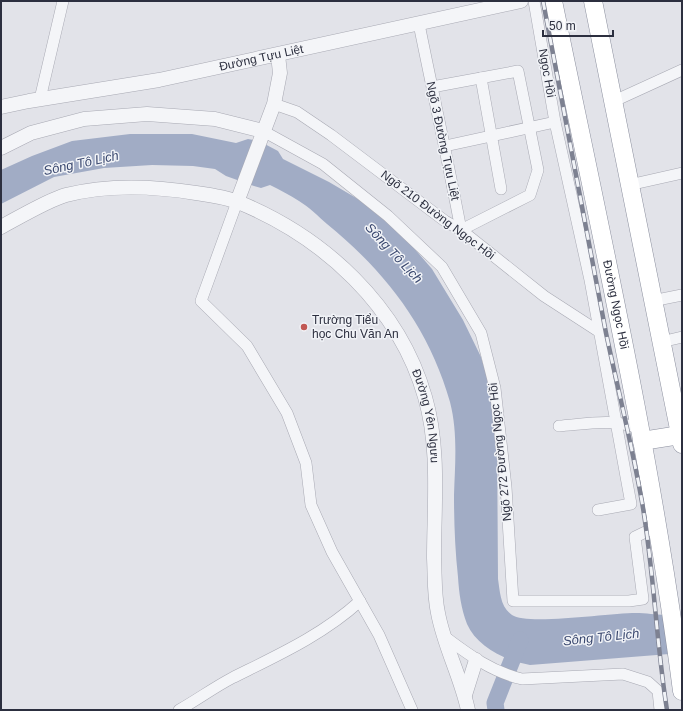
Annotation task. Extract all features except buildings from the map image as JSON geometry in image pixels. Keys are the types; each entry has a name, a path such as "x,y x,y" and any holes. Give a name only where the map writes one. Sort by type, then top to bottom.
{"highway":[{"name":"Đường Ngọc Hồi","path":"553,1 641,435 658,526 682,691"},
{"path":"593,1 612,102 681,440 641,435"}],"street":[{"path":"40,99 63,1"},
{"name":"Đường Tựu Liệt","path":"1,108 40,99 159,80 521,1"},
{"name":"Ngọc Hồi","path":"534,1 555,122 590,280 598,331 631,504 598,510"},
{"name":"Ngõ 3 Đường Tựu Liệt","path":"419,24 461,230"},
{"path":"278,55 280,73 274,104 261,135 200,301 247,346 287,413 306,463 310,504 332,552 379,635 412,710"},
{"path":"612,102 682,70"},
{"path":"432,87 518,71 538,170 530,195 461,230"},
{"path":"481,78 501,189"},
{"name":"Ngõ 210 Đường Ngọc Hồi","path":"274,104 297,112 325,131 445,221 461,230 544,296 598,331"},
{"path":"1,148 31,134 84,120 147,114 215,119 261,135"},
{"path":"445,146 555,122"},
{"name":"Ngõ 272 Đường Ngọc Hồi","path":"261,135 323,164 388,216 442,267 481,333 496,395 506,487 513,601 629,601 643,599 635,537 658,526"},
{"path":"629,185 682,173"},
{"name":"Đường Yên Ngưu","path":"1,227 64,196 116,187 142,187 239,197 307,239 332,258 351,276 374,300 398,334 416,370 426,399 432,430 435,579 438,613 465,695 468,710"},
{"path":"652,301 682,295"},
{"path":"661,342 682,337"},
{"path":"559,426 616,422 627,423 641,435"},
{"path":"179,710 230,679 295,647 349,611 360,601"},
{"path":"445,638 476,660 506,676 522,679 623,674 648,682 658,691 660,710"},
{"path":"465,695 476,660"}],"water":[{"path":"130,134 192,134 236,143 248,139 259,141 278,151 283,159 329,182 363,202 401,233 432,269 463,320 481,357 493,396 497,429 498,579 501,598 505,608 512,615 521,618 535,619 572,618 627,613 665,615 682,614 682,653 530,665 511,660 493,652 478,640 467,624 460,595 454,526 454,425 450,402 441,375 430,350 403,303 368,262 348,242 303,203 270,185 261,188 254,186 226,176 215,169 193,166 152,165 104,168 54,177 1,204 1,170 32,156 72,141"}],"waterway":[{"name":"Sông Tô Lịch","path":"496,710 495,703 520,640"}],"railway":[{"path":"543,1 606,333 642,502 667,710"}],"place":[{"name":"Trường Tiểu học Chu Văn An","path":"304,327"}]}
